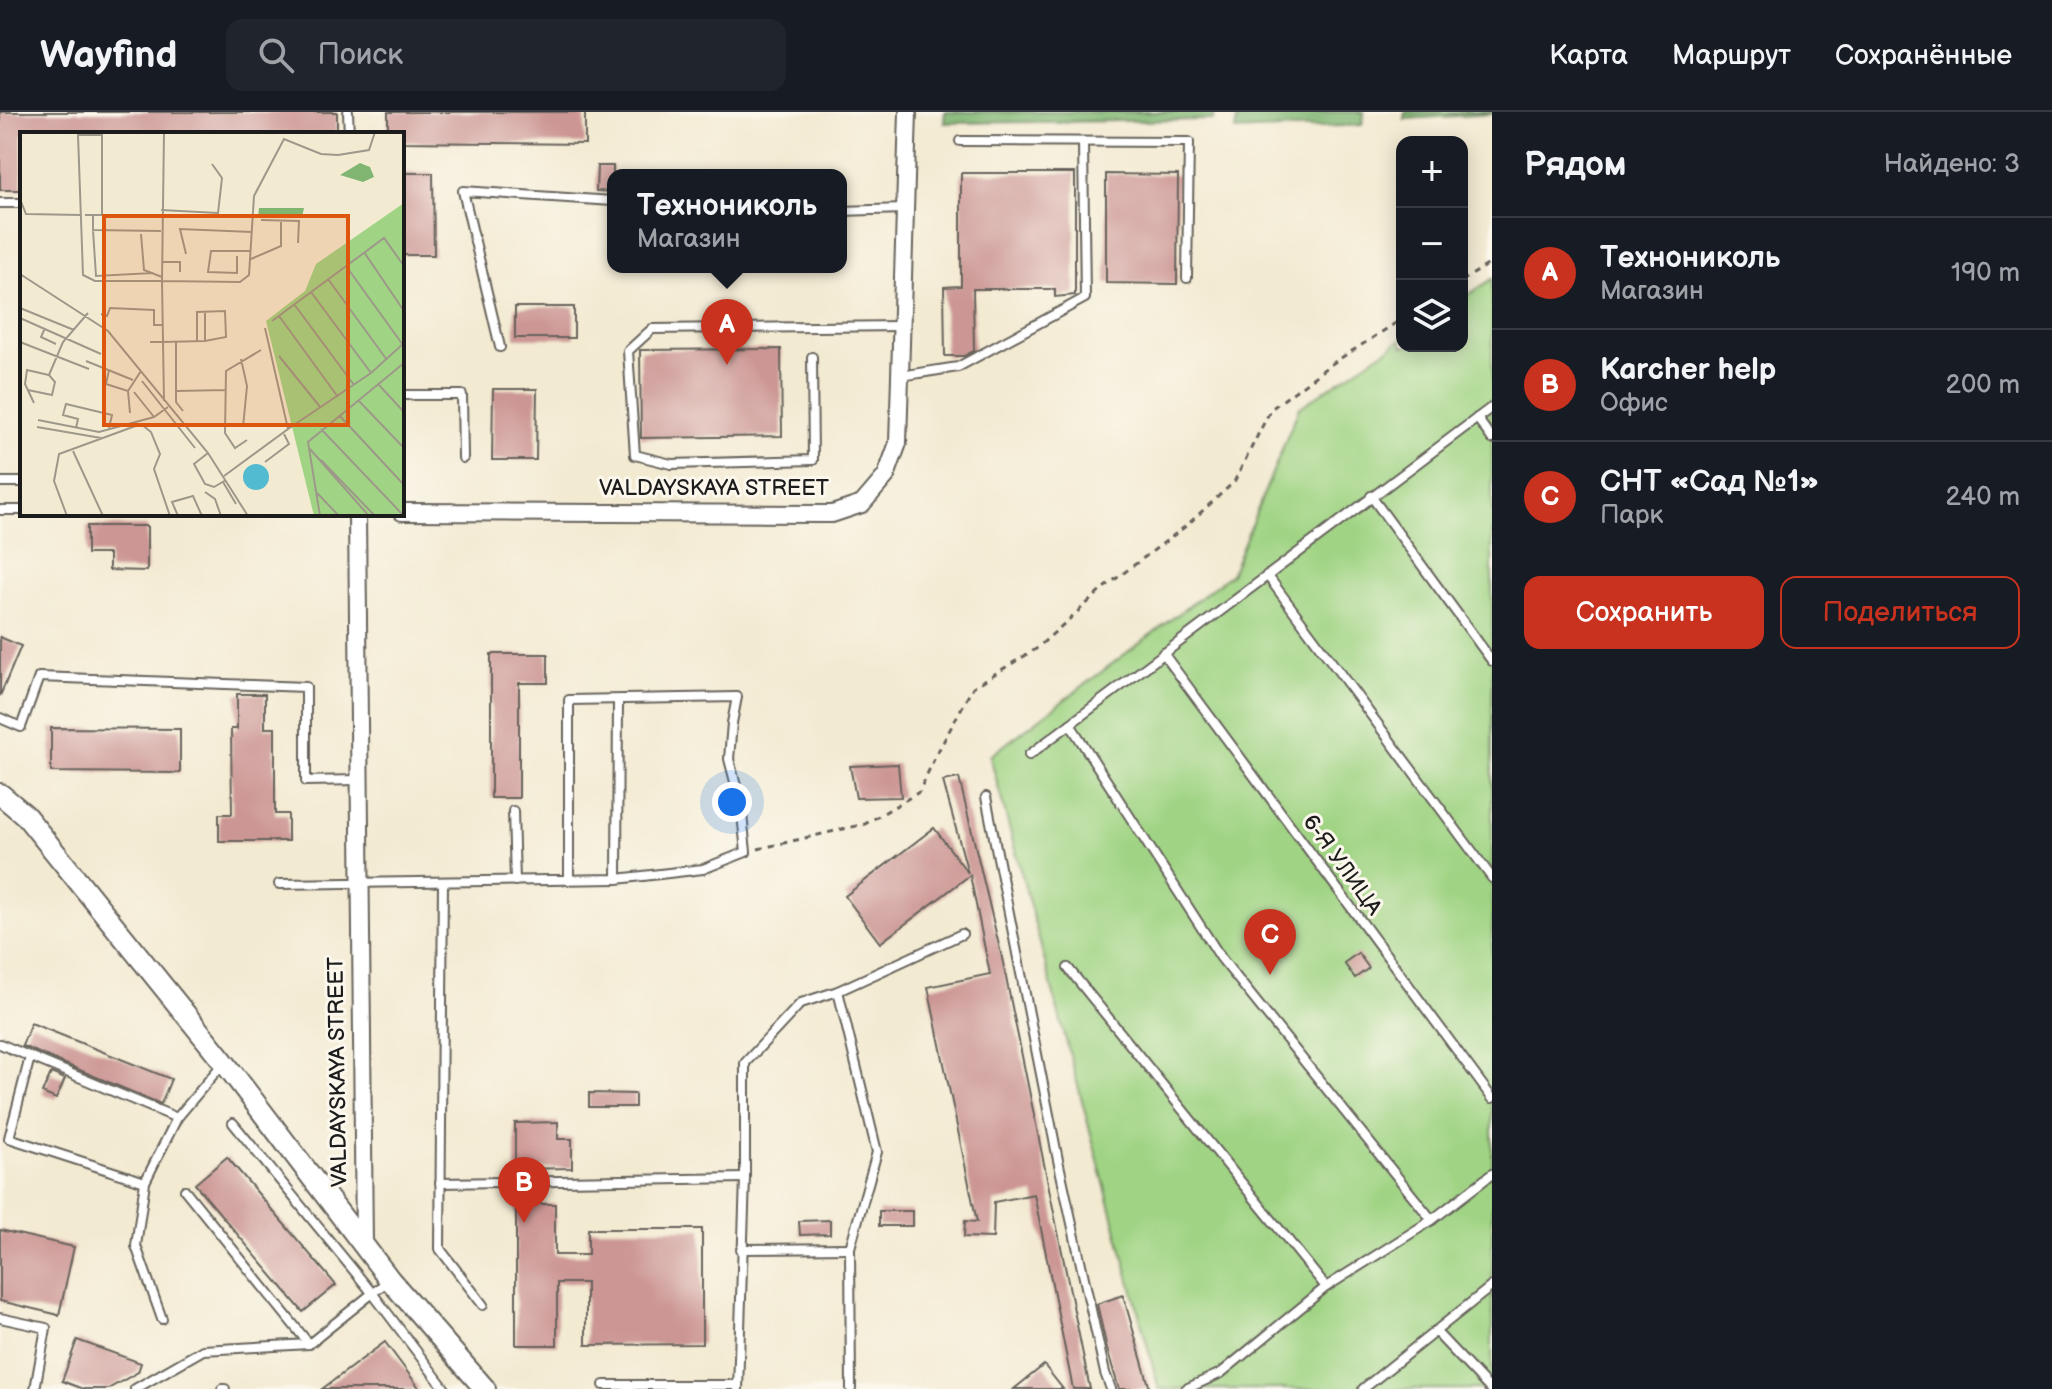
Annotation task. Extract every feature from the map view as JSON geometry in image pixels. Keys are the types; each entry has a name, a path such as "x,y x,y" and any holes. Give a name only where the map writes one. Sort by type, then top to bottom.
{"street":[{"name":"VALDAYSKAYA STREET","path":"404,512 832,514 862,504 886,476 898,443 908,112"},
{"name":"VALDAYSKAYA STREET","path":"357,516 364,1245"},
{"name":"VALDAYSKAYA STREET","path":"0,794 25,815 224,1062 390,1280 485,1389"}],"lane":[{"path":"348,112 349,132"},
{"path":"960,141 1189,142 1187,278"},
{"path":"900,376 958,367 1085,298 1083,142"},
{"path":"500,347 463,191 607,201"},
{"path":"847,211 904,209"},
{"path":"812,357 813,460 671,464 635,455 628,351 652,329 901,326"},
{"path":"404,395 462,395 463,458"},
{"path":"1029,755 1492,407"},
{"path":"1477,418 1492,439"},
{"path":"1371,496 1492,661"},
{"path":"1267,575 1492,878"},
{"name":"6-Я УЛИЦА","path":"1163,653 1492,1098"},
{"path":"0,718 21,727 39,677 306,687 306,781 358,780"},
{"path":"279,884 360,884 443,882 515,881 569,880 617,879 703,869 746,852 741,805 729,759 737,697 569,700 569,880"},
{"path":"617,879 618,700"},
{"path":"1070,724 1221,958 1432,1220"},
{"path":"986,797 1058,1160 1111,1389"},
{"path":"513,811 515,881"},
{"path":"443,882 440,1249 483,1305"},
{"path":"604,1385 738,1387 745,1178 745,1063 801,1003 838,991 962,934"},
{"path":"1068,968 1326,1287"},
{"path":"838,991 877,1152 850,1248 851,1389"},
{"path":"0,1044 177,1118"},
{"path":"30,1057 9,1138 145,1182"},
{"path":"162,1319 136,1246 145,1182 177,1118 224,1062"},
{"path":"233,1123 373,1294 445,1389"},
{"path":"1186,1389 1221,1373 1326,1287 1432,1220 1492,1174"},
{"path":"440,1183 745,1178"},
{"path":"185,1190 309,1344"},
{"path":"741,1249 850,1248"},
{"path":"135,1389 203,1350 309,1344 390,1280"},
{"path":"1363,1389 1492,1286"},
{"path":"0,1318 46,1328 35,1389"},
{"path":"1435,1331 1490,1389"}],"path":[{"path":"1464,280 1492,262"},
{"path":"746,852 865,824 919,792 973,687 1036,649 1105,587 1186,526 1234,482 1271,409 1327,367 1396,323"}],"green space":[{"path":"945,112 1214,112 1213,120 944,123"},
{"path":"1238,112 1364,112 1362,125 1235,131"},
{"path":"1405,112 1492,112 1492,114 1404,119"},
{"path":"1492,279 1492,1389 1159,1389 990,756 1231,574 1299,408 1396,343 1396,352 1468,352 1468,295"}],"building":[{"path":"0,112 337,112 337,132 20,132 20,190 0,190"},
{"path":"388,112 585,112 585,144 404,142 404,132 388,132"},
{"path":"597,166 613,166 613,169 607,169 607,192 596,191"},
{"path":"404,173 433,173 434,255 404,255"},
{"path":"961,173 1075,173 1075,295 1055,297 1055,289 973,289 974,351 964,356 945,356 944,287 961,286"},
{"path":"1106,174 1178,175 1177,284 1106,283"},
{"path":"515,307 574,307 574,338 515,338"},
{"path":"781,349 782,436 641,438 640,350"},
{"path":"493,389 537,389 536,460 492,460"},
{"path":"87,526 147,526 147,571 109,570 109,554 87,554"},
{"path":"0,637 21,646 0,696"},
{"path":"491,654 548,654 548,683 519,683 519,798 491,798"},
{"path":"237,694 265,694 265,728 275,728 275,814 288,814 288,841 219,841 219,814 232,814 231,729 237,729"},
{"path":"51,728 180,729 180,773 51,772"},
{"path":"898,764 901,797 856,798 850,766"},
{"path":"959,778 1002,958 1090,1389 1073,1389 1034,1194 994,1202 993,1238 964,1237 965,1221 977,1222 928,987 990,974 970,875 880,943 845,896 934,828 968,873 943,781"},
{"path":"1358,953 1369,968 1355,978 1344,963"},
{"path":"31,1023 171,1079 161,1104 22,1046"},
{"path":"51,1073 65,1079 56,1099 42,1093"},
{"path":"589,1093 635,1094 635,1107 589,1107"},
{"path":"558,1122 558,1139 572,1139 572,1168 515,1169 515,1123"},
{"path":"227,1157 336,1285 303,1312 195,1184"},
{"path":"516,1204 555,1204 555,1255 588,1255 588,1229 702,1229 702,1344 586,1345 586,1283 557,1283 557,1345 516,1345"},
{"path":"879,1211 912,1211 912,1226 879,1226"},
{"path":"830,1220 830,1234 800,1235 799,1221"},
{"path":"0,1230 74,1247 59,1315 0,1301"},
{"path":"1123,1295 1150,1389 1119,1389 1107,1349 1097,1304"},
{"path":"77,1340 141,1363 138,1372 108,1389 83,1389 62,1381"},
{"path":"385,1342 420,1389 322,1389"},
{"path":"1044,1365 1063,1389 1014,1389"}],"place":[{"name":"Технониколь","path":"727,365"},
{"name":"СНТ «Сад №1»","path":"1270,975"},
{"name":"Karcher help","path":"524,1223"}]}
